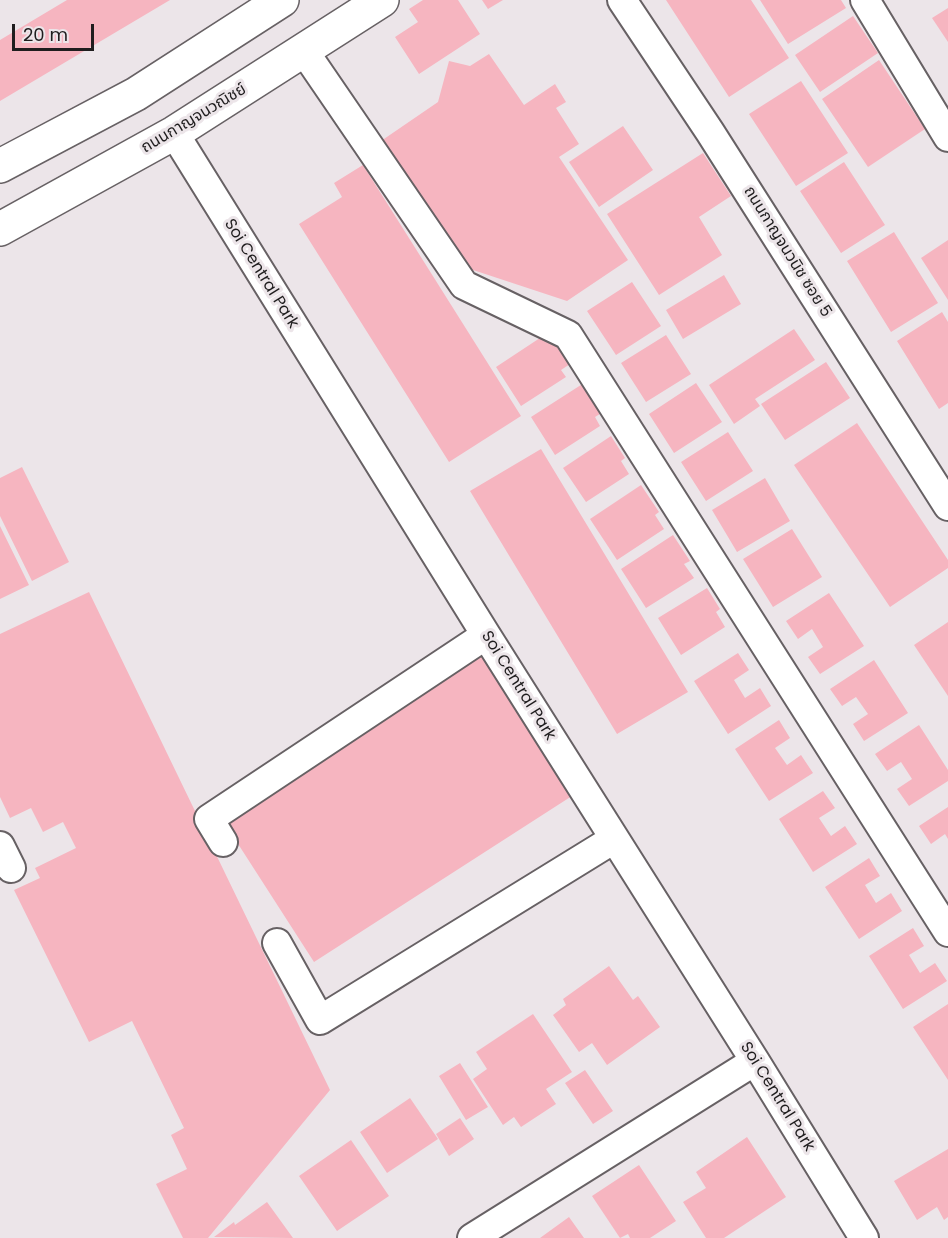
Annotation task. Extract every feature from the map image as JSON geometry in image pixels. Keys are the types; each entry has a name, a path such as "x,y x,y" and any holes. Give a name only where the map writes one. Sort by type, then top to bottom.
{"main road":[{"path":"0,166 136,94 282,0"},
{"name":"ถนนกาญจนวณิชย์","path":"0,229 174,133 382,0"}],"street":[{"name":"ถนนกาญจนวนิช ซอย 5","path":"622,0 710,132 948,506"},
{"path":"865,0 948,137"},
{"path":"304,51 464,285 568,335 948,932"},
{"name":"Soi Central Park","path":"174,133 864,1238"},
{"path":"223,842 209,819 486,635"},
{"path":"277,943 320,1020 614,839"},
{"path":"472,1238 755,1061"}],"building":[{"path":"67,0 170,0 0,101 0,40"},
{"path":"423,0 458,0 480,34 419,74 395,37 418,22 409,9"},
{"path":"482,0 503,0 488,9"},
{"path":"666,0 751,0 789,58 729,97"},
{"path":"760,0 841,0 846,8 788,44"},
{"path":"948,8 948,42 932,18"},
{"path":"853,16 878,53 820,92 795,55"},
{"path":"489,54 524,105 555,84 566,102 556,108 579,144 559,157 628,260 567,301 467,268 381,141 438,102 449,61 470,66"},
{"path":"879,60 925,129 868,167 822,99"},
{"path":"801,81 848,153 796,186 749,114"},
{"path":"623,126 653,170 599,207 569,162"},
{"path":"703,153 731,196 699,217 722,255 659,295 607,214"},
{"path":"844,162 885,225 841,253 800,191"},
{"path":"363,165 521,416 449,462 299,224 342,197 334,183"},
{"path":"894,232 938,303 891,332 847,261"},
{"path":"948,240 948,300 921,258"},
{"path":"724,275 741,304 683,339 666,310"},
{"path":"632,282 661,326 616,355 587,311"},
{"path":"942,312 948,322 948,403 939,409 897,341"},
{"path":"794,329 815,360 755,399 760,406 734,424 709,385"},
{"path":"549,332 570,364 561,370 566,377 521,406 496,367"},
{"path":"666,335 691,374 646,402 621,363"},
{"path":"826,362 850,398 785,440 761,404"},
{"path":"584,383 603,412 595,417 600,426 555,455 531,417"},
{"path":"696,383 722,422 674,453 649,414"},
{"path":"857,423 948,560 948,568 890,607 794,465"},
{"path":"728,432 753,471 706,501 681,462"},
{"path":"611,436 625,458 621,461 629,474 586,502 563,468"},
{"path":"541,449 688,692 617,734 470,491"},
{"path":"22,467 69,562 32,581 0,516 0,478"},
{"path":"765,478 790,521 737,552 712,510"},
{"path":"641,485 659,512 655,515 664,529 617,560 590,519"},
{"path":"0,526 29,585 0,599"},
{"path":"792,529 822,577 773,607 743,559"},
{"path":"673,535 690,561 684,564 694,578 646,608 621,569"},
{"path":"707,588 720,609 716,612 725,627 681,655 658,618"},
{"path":"89,592 330,1090 208,1238 183,1238 156,1184 187,1169 171,1135 184,1128 132,1021 89,1042 14,890 40,878 35,868 76,848 63,822 43,832 31,808 10,818 0,797 0,634"},
{"path":"829,593 864,646 820,674 808,657 823,647 812,629 798,639 786,621"},
{"path":"948,622 948,696 914,645"},
{"path":"484,652 575,794 314,962 222,819"},
{"path":"738,653 749,670 734,680 745,698 760,688 771,706 728,734 694,681"},
{"path":"874,660 908,713 864,741 853,724 868,714 856,697 842,706 830,689"},
{"path":"779,720 790,738 775,748 787,765 801,755 813,773 769,801 735,749"},
{"path":"919,725 948,770 948,781 909,806 897,789 912,779 901,762 887,771 875,754"},
{"path":"823,791 835,808 819,818 831,836 845,826 857,844 813,872 779,819"},
{"path":"948,807 948,839 945,834 931,844 919,826"},
{"path":"869,858 880,876 865,885 876,903 891,893 902,911 859,939 825,887"},
{"path":"913,928 924,946 909,955 920,973 935,963 947,981 903,1009 869,956"},
{"path":"609,966 633,1000 638,996 660,1027 607,1065 592,1043 579,1052 553,1015 566,1005 563,999"},
{"path":"948,1004 948,1080 913,1027"},
{"path":"533,1014 572,1072 546,1089 556,1104 521,1127 514,1117 503,1125 473,1079 487,1069 476,1052"},
{"path":"460,1063 488,1107 466,1120 439,1076"},
{"path":"585,1070 613,1111 593,1124 565,1083"},
{"path":"410,1098 438,1139 387,1173 360,1132"},
{"path":"460,1118 474,1139 449,1156 436,1134"},
{"path":"747,1137 786,1197 724,1238 706,1238 683,1202 706,1188 696,1172"},
{"path":"351,1140 389,1196 337,1231 299,1176"},
{"path":"948,1149 948,1217 944,1220 937,1207 917,1220 894,1181"},
{"path":"639,1165 676,1221 650,1238 630,1238 628,1234 620,1238 592,1196"},
{"path":"267,1202 293,1238 214,1237 234,1222 235,1225"},
{"path":"569,1217 584,1238 540,1238"}]}
